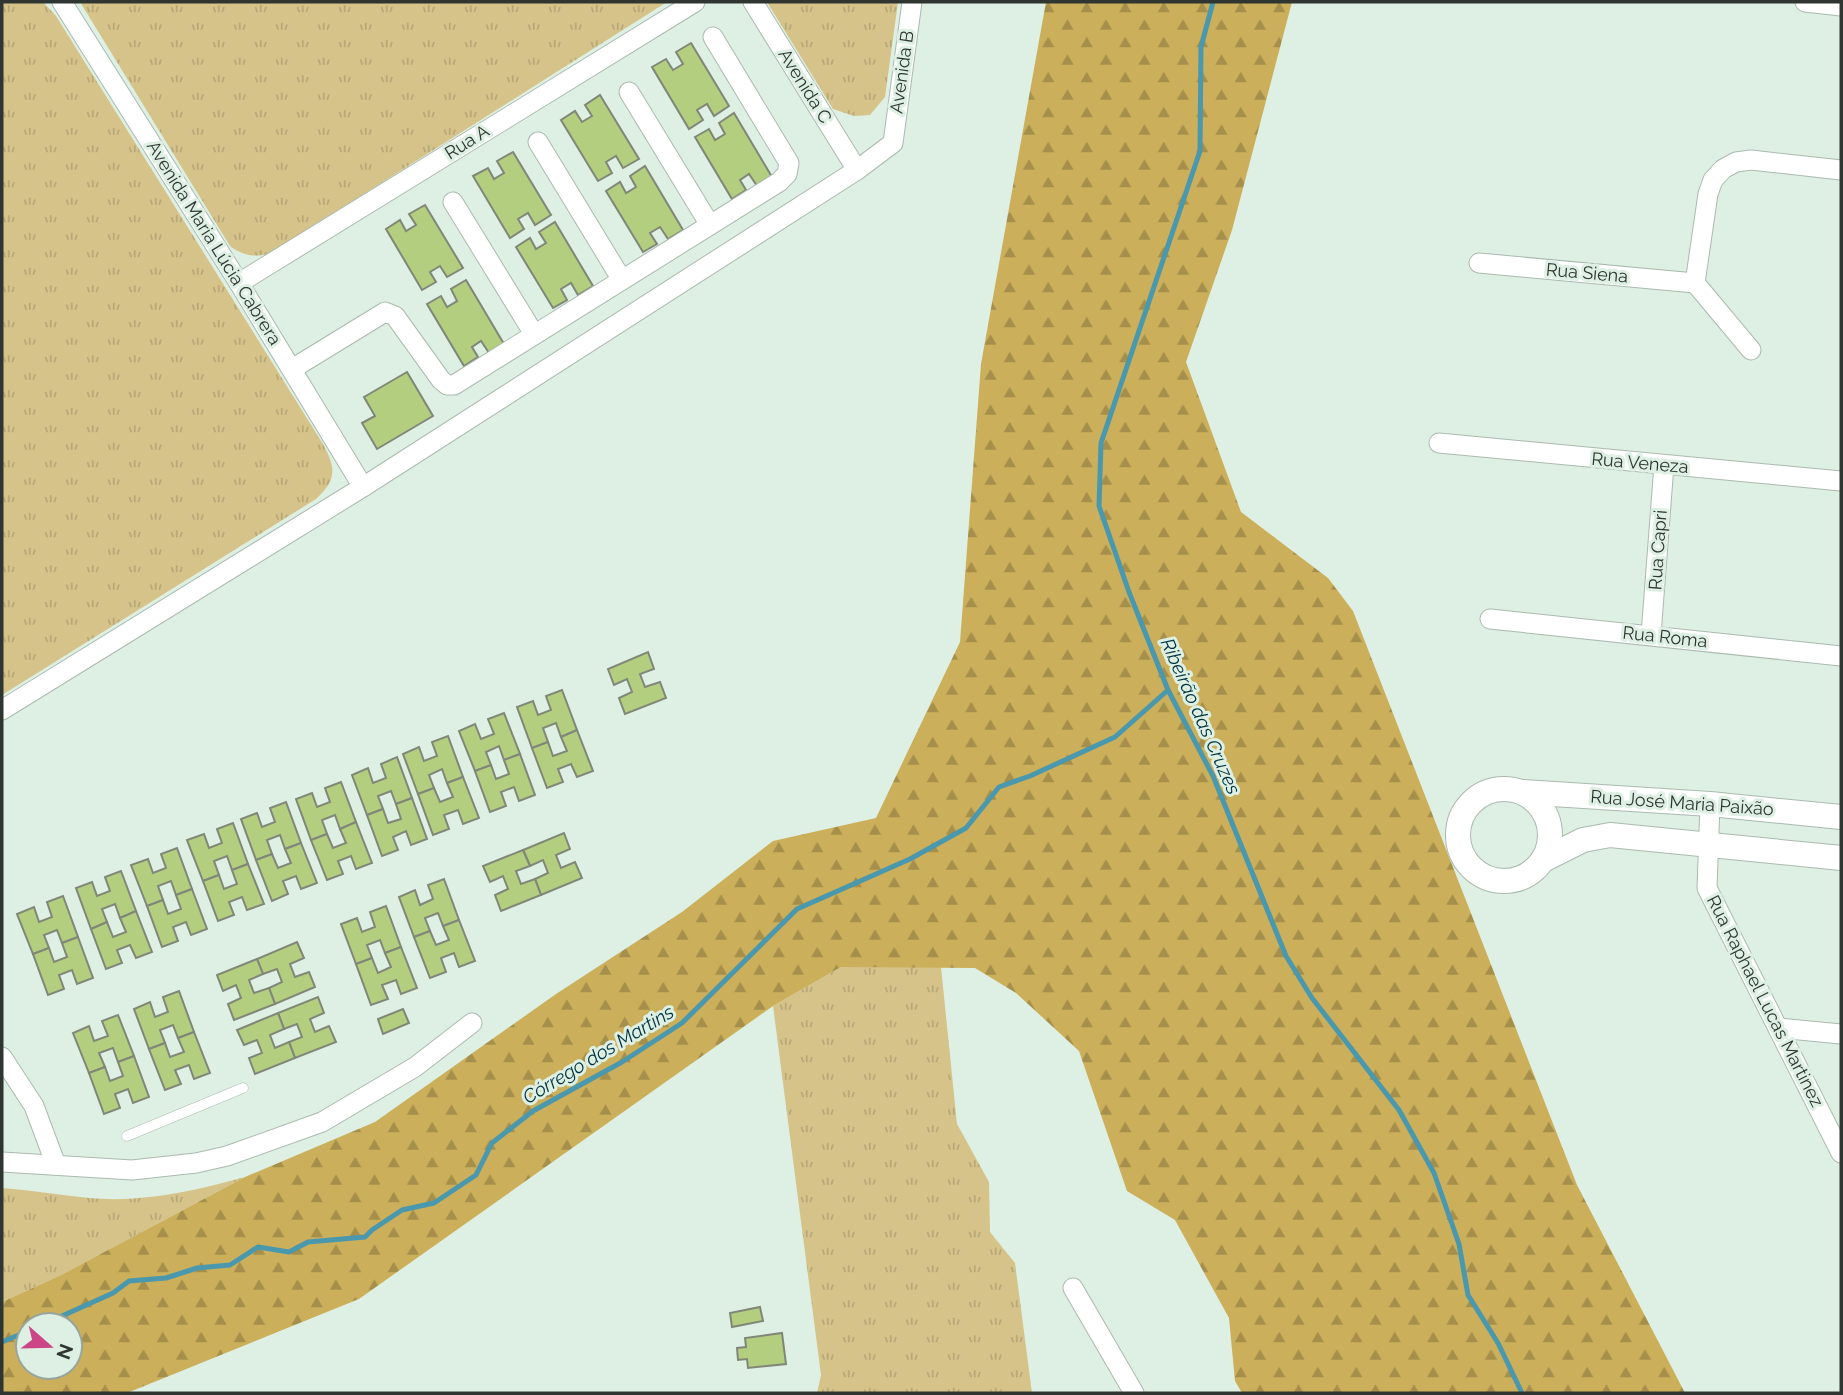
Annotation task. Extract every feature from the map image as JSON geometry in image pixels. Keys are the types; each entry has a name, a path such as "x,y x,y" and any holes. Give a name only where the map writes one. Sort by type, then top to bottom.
{"street":[{"name":"Avenida Maria Lúcia Cabrera","path":"62,2 239,283 363,487"},
{"name":"Rua A","path":"239,283 695,2"},
{"name":"Avenida C","path":"753,2 857,170"},
{"name":"Avenida B","path":"857,170 893,143 912,2"},
{"path":"1805,2 1841,6"},
{"path":"292,369 385,312 395,316 441,380 447,385 454,385 779,182 787,174 789,163 713,37"},
{"path":"629,92 710,225"},
{"path":"538,142 622,280"},
{"path":"1751,350 1695,283 1707,194 1713,180 1723,169 1736,162 1751,160 1841,170"},
{"path":"2,710 363,487 857,170"},
{"path":"453,202 534,334"},
{"name":"Rua Siena","path":"1479,262 1695,283"},
{"name":"Rua Veneza","path":"1439,443 1841,481"},
{"name":"Rua Capri","path":"1651,635 1664,465"},
{"name":"Rua Roma","path":"1490,619 1841,656"},
{"path":"1544,860 1550,841 1549,821 1539,803 1522,792 1505,788 1487,791 1473,801 1462,815 1458,832 1460,849 1468,865 1481,876 1498,882 1516,881 1532,873 1544,860 1583,840 1610,835 1841,858"},
{"name":"Rua José Maria Paixão","path":"1522,792 1710,804 1841,817"},
{"name":"Rua Raphael Lucas Martinez","path":"1710,804 1707,888 1841,1153"},
{"path":"2,1161 132,1170 196,1163 227,1156 322,1122 415,1067 472,1023"},
{"path":"1778,1028 1841,1034"},
{"path":"2,1057 34,1106 56,1165"},
{"path":"1073,1289 1134,1393"}],"lane":[{"path":"127,1136 243,1088"}],"green space":[{"path":"2,2 43,2 56,16 323,444 332,473 328,485 316,499 2,695"},
{"path":"80,2 667,2 269,254 253,255 244,254 230,246"},
{"path":"767,2 898,2 885,97 870,115 854,116 833,109"},
{"path":"1046,2 1292,2 1232,230 1186,362 1241,512 1328,578 1353,611 1577,1185 1685,1393 1242,1393 1235,1381 1229,1318 1175,1220 1127,1191 1079,1051 1016,993 975,968 841,967 773,1006 359,1299 127,1393 2,1393 2,1302 61,1275 245,1177 375,1122 556,994 682,912 773,841 876,818 960,642 981,364"},
{"path":"841,967 941,967 957,1124 989,1182 990,1232 1015,1263 1032,1393 817,1393 821,1375 773,1006"},
{"path":"245,1177 61,1275 2,1302 2,1188 89,1198 129,1199 187,1191"}],"building":[{"path":"691,43 729,106 714,116 707,104 697,110 703,120 689,129 652,67 666,59 673,70 683,64 676,52"},
{"path":"600,95 639,159 623,168 616,156 606,162 612,173 598,181 561,120 575,111 582,122 592,116 585,105"},
{"path":"734,113 772,177 757,186 749,174 740,180 746,190 732,199 695,137 709,129 715,140 725,134 719,123"},
{"path":"513,152 551,215 535,225 528,213 518,219 524,229 510,238 473,176 488,168 494,179 504,173 497,161"},
{"path":"645,166 683,230 668,239 660,227 650,233 657,244 643,252 606,191 620,182 626,193 636,187 630,176"},
{"path":"425,205 463,268 447,277 440,266 430,272 436,282 422,290 386,229 400,220 406,231 416,225 409,214"},
{"path":"555,222 593,286 578,295 571,283 561,289 567,300 553,308 516,247 530,238 536,249 546,243 539,232"},
{"path":"466,280 504,344 489,353 481,341 472,347 478,357 464,366 427,304 441,296 447,307 457,301 451,289"},
{"path":"407,372 433,416 377,449 362,423 375,416 364,397"},
{"path":"648,652 654,669 640,674 645,687 660,682 666,698 625,714 619,698 632,692 627,679 614,685 608,669"},
{"path":"562,690 577,730 561,737 556,723 543,728 548,742 532,748 517,707 533,701 538,715 551,710 546,696"},
{"path":"504,713 520,754 504,760 499,746 486,752 491,765 475,771 459,731 475,724 481,739 494,734 488,719"},
{"path":"577,730 593,771 577,777 571,764 558,769 563,782 547,788 532,748 548,742 553,756 567,751 561,737"},
{"path":"448,736 463,777 447,783 442,769 429,775 434,788 418,794 403,754 419,747 424,761 437,756 432,742"},
{"path":"520,754 535,795 519,801 514,787 501,792 506,806 490,812 475,771 491,765 496,779 509,774 504,760"},
{"path":"397,757 412,798 396,804 391,791 378,796 383,809 367,815 352,775 368,768 373,783 386,778 381,764"},
{"path":"463,777 479,818 463,824 458,810 444,815 449,829 433,835 418,794 434,788 440,802 453,797 447,783"},
{"path":"341,782 356,822 340,829 335,815 322,820 327,834 311,840 296,799 312,793 317,807 330,802 325,788"},
{"path":"412,798 427,839 411,845 406,831 393,837 398,850 382,856 367,815 383,809 388,823 401,819 396,804"},
{"path":"286,802 301,843 285,849 280,835 267,840 272,854 256,860 241,819 257,813 262,827 275,822 270,808"},
{"path":"356,822 372,863 356,869 351,856 338,861 343,874 327,880 311,840 327,834 333,848 346,843 340,829"},
{"path":"233,823 248,864 232,870 227,856 214,861 219,875 203,881 187,840 204,834 209,848 222,843 217,829"},
{"path":"564,833 570,849 556,855 561,868 575,862 582,878 541,895 535,879 548,873 543,860 530,866 523,850"},
{"path":"301,843 317,883 301,889 296,876 283,881 288,894 272,901 256,860 272,854 278,868 291,863 285,849"},
{"path":"177,848 192,889 176,895 171,881 158,886 163,900 147,906 131,865 148,859 153,873 166,868 161,854"},
{"path":"523,850 530,866 516,871 521,884 535,879 541,895 501,911 495,895 508,889 503,876 490,882 483,866"},
{"path":"248,864 264,904 247,910 242,897 229,902 234,915 218,921 203,881 219,875 224,889 237,884 232,870"},
{"path":"121,871 136,911 120,918 115,904 102,909 107,922 91,929 76,888 92,882 97,896 110,891 105,877"},
{"path":"444,879 459,920 443,926 438,913 425,918 430,931 414,937 399,897 415,890 420,905 433,899 428,885"},
{"path":"192,889 207,929 191,935 186,922 173,927 178,941 162,947 147,906 163,900 168,914 181,909 176,895"},
{"path":"63,896 78,937 62,943 57,930 44,935 49,948 33,954 17,914 34,907 39,922 52,917 47,902"},
{"path":"386,906 401,947 385,953 380,940 367,945 372,958 356,964 341,924 357,918 362,932 375,927 370,912"},
{"path":"136,911 152,952 136,958 130,945 117,950 122,963 106,969 91,929 107,922 113,937 126,932 120,918"},
{"path":"459,920 475,961 459,967 454,953 441,958 446,972 430,978 414,937 430,931 436,945 449,940 443,926"},
{"path":"78,937 93,978 77,984 72,970 59,975 64,989 48,995 33,954 49,948 54,962 67,957 62,943"},
{"path":"297,942 304,958 290,964 295,977 309,972 315,987 275,1004 269,988 282,982 277,969 263,974 257,959"},
{"path":"401,947 417,988 401,994 396,980 382,985 388,999 371,1005 356,964 372,958 378,973 391,967 385,953"},
{"path":"257,959 263,974 249,980 254,993 269,988 275,1004 234,1020 228,1004 241,998 236,985 223,991 217,975"},
{"path":"179,991 194,1032 178,1038 173,1025 160,1030 165,1043 149,1049 134,1009 150,1002 155,1017 168,1012 163,997"},
{"path":"318,997 324,1013 310,1019 315,1032 329,1026 336,1042 295,1058 289,1042 302,1037 297,1024 284,1029 278,1013"},
{"path":"403,1009 409,1023 383,1034 378,1019"},
{"path":"278,1013 284,1029 270,1035 275,1048 289,1042 295,1058 255,1074 249,1058 262,1053 257,1040 244,1045 237,1030"},
{"path":"118,1015 134,1056 118,1062 113,1048 99,1053 105,1067 89,1073 73,1033 89,1026 94,1041 108,1036 102,1021"},
{"path":"194,1032 210,1073 194,1079 189,1065 175,1070 181,1084 165,1090 149,1049 165,1043 170,1057 184,1052 178,1038"},
{"path":"134,1056 149,1097 133,1103 128,1089 115,1094 120,1108 104,1114 89,1073 105,1067 110,1081 123,1076 118,1062"},
{"path":"760,1307 763,1321 732,1327 730,1313"},
{"path":"782,1333 786,1364 748,1368 747,1359 738,1360 737,1348 746,1347 745,1338"}],"waterway":[{"name":"Ribeirão das Cruzes","path":"1213,2 1201,47 1200,151 1101,443 1099,506 1129,592 1168,690 1213,776 1286,956 1312,998 1399,1110 1434,1173 1459,1244 1468,1295 1498,1343 1522,1393"},
{"name":"Córrego dos Martins","path":"73,1311 113,1293 129,1281 166,1278 197,1268 230,1265 258,1247 289,1252 308,1242 365,1237 402,1210 434,1203 476,1175 492,1143 533,1111 622,1062 682,1023 797,909 910,859 966,828 999,787 1030,776 1115,737 1168,690"},
{"name":"Córrego dos Martins","path":"2,1342 14,1337"}]}
